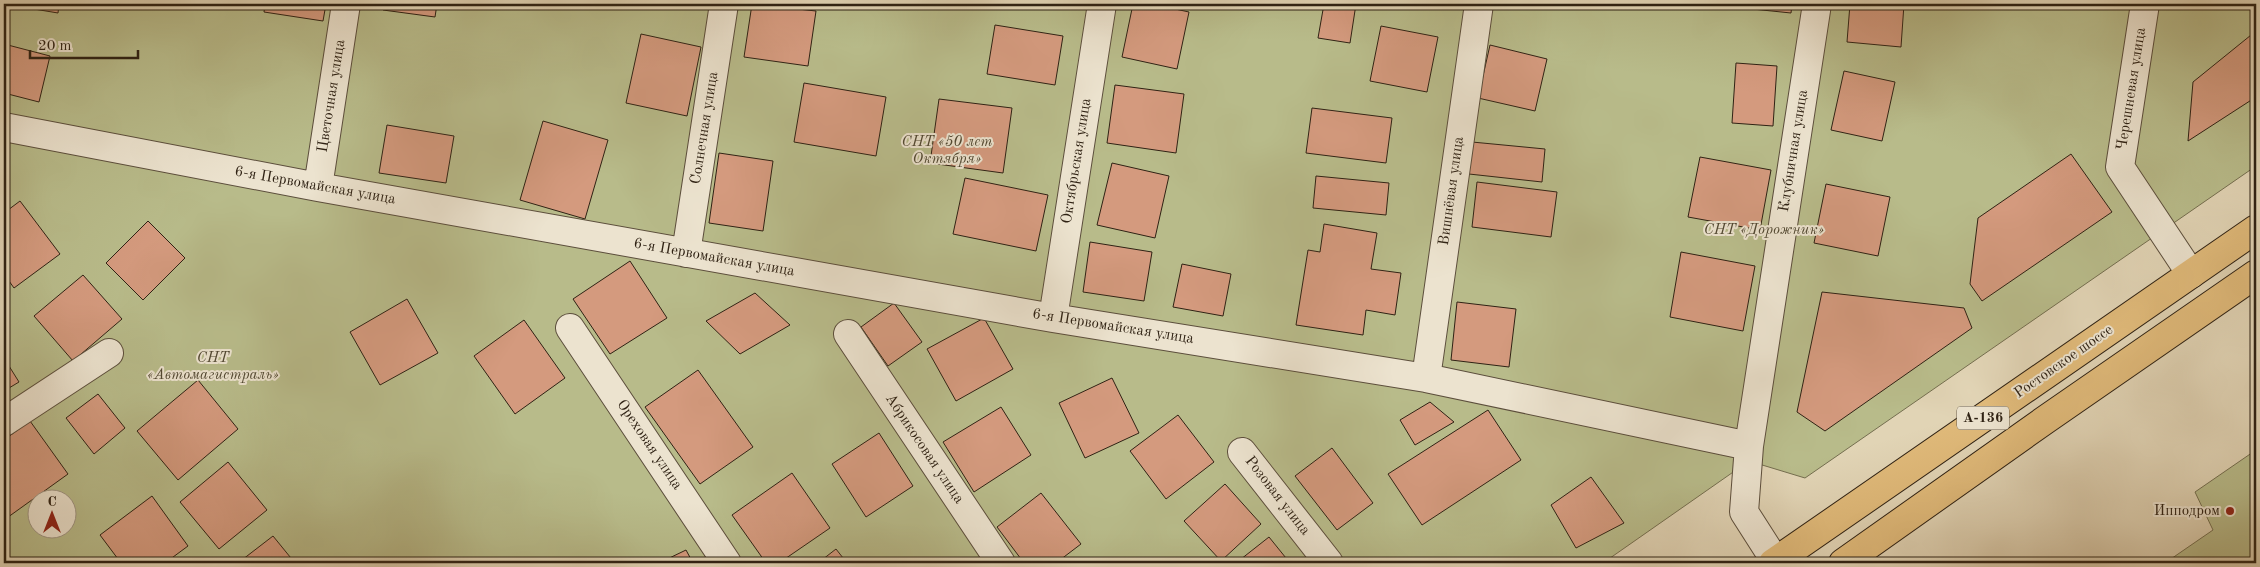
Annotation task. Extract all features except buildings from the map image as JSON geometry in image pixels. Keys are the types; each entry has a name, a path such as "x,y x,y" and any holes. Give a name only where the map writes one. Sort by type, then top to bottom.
{"highway":[{"name":"Ростовское шоссе","path":"1774,562 2256,229"},
{"name":"А-136","path":"1843,563 2256,274"}],"street":[{"name":"Цветочная улица","path":"318,188 346,4"},
{"name":"Солнечная улица","path":"686,253 724,4"},
{"name":"Октябрьская улица","path":"1053,318 1102,4"},
{"name":"Вишнёвая улица","path":"1426,378 1479,4"},
{"name":"Клубничная улица","path":"1774,562 1744,512 1750,446 1817,4"},
{"name":"Черешневая улица","path":"2145,4 2120,167 2190,274"},
{"name":"6-я Первомайская улица","path":"4,127 318,188 1053,318 1426,378 1750,446"},
{"name":"Ореховая улица","path":"570,328 727,563"},
{"name":"Абрикосовая улица","path":"848,334 1000,563"},
{"path":"4,422 109,353"},
{"name":"Розовая улица","path":"1242,452 1329,563"}],"green space":[{"path":"4,4 2256,4 2256,166 1805,478 1749,461 1603,563 4,563"},
{"name":"Ипподром","path":"2256,450 2256,563 2165,563 2213,530 2195,492"}],"place":[{"name":"Ипподром","path":"2230,511"}],"park label":[{"name":"СНТ «50 лет Октября»","path":"947,150"},
{"name":"СНТ «Дорожник»","path":"1764,230"},
{"name":"СНТ «Автомагистраль»","path":"213,366"}]}
